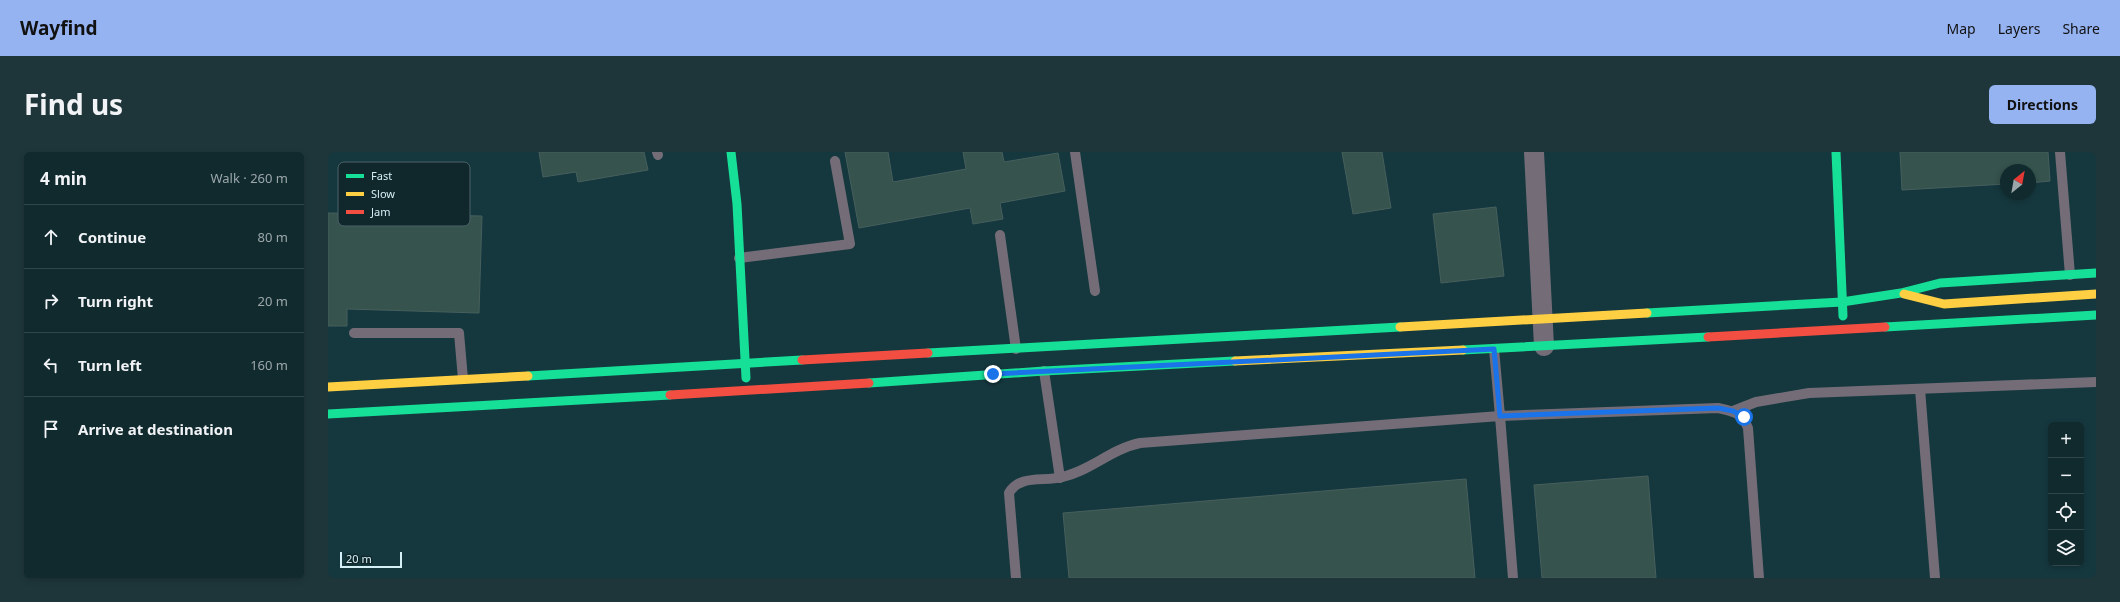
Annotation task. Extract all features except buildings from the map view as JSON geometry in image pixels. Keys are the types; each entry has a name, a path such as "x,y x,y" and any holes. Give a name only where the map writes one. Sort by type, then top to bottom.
{"main road":[{"path":"731,152 739,258 746,391"},
{"path":"1836,152 1843,329"},
{"path":"328,386 1842,302 1901,293 1940,284 2096,273"},
{"path":"1901,293 1944,304 2096,294"},
{"path":"328,414 746,391 1044,371 1494,349 2096,315"},
{"path":"992,350 993,374"}],"street":[{"path":"1534,152 1544,346"}],"lane":[{"path":"1075,152 1095,291"},
{"path":"2060,152 2070,275"},
{"path":"739,258 850,244 835,161"},
{"path":"1000,235 1016,349"},
{"path":"354,333 459,333 463,379"},
{"path":"1494,349 1513,578"},
{"path":"1044,371 1060,478"},
{"path":"1733,411 1756,402 1808,393 2096,382"},
{"path":"1920,389 1935,578"},
{"path":"1016,578 1009,493 1013,486 1020,481 1060,478 1074,474 1127,445 1500,416 1718,408 1733,411 1744,417 1748,428 1759,578"}],"traffic: fast":[{"path":"731,152 737,204 746,378"},
{"path":"1836,152 1843,316"},
{"path":"1647,313 1842,302 1901,293 1940,283 2096,273"},
{"path":"1885,327 2096,315"},
{"path":"928,353 1400,327"},
{"path":"1463,350 1708,337"},
{"path":"528,376 802,360"},
{"path":"869,383 1044,371 1235,361"},
{"path":"328,414 670,395"}],"traffic: slow":[{"path":"1904,294 1944,304 2096,294"},
{"path":"1400,327 1647,313"},
{"path":"1235,361 1463,350"},
{"path":"328,387 528,376"}],"traffic: jam":[{"path":"1708,337 1885,327"},
{"path":"802,360 928,353"},
{"path":"670,395 869,383"}],"route":[{"path":"993,374 1494,349 1500,416 1718,408 1733,411 1744,417"}]}
